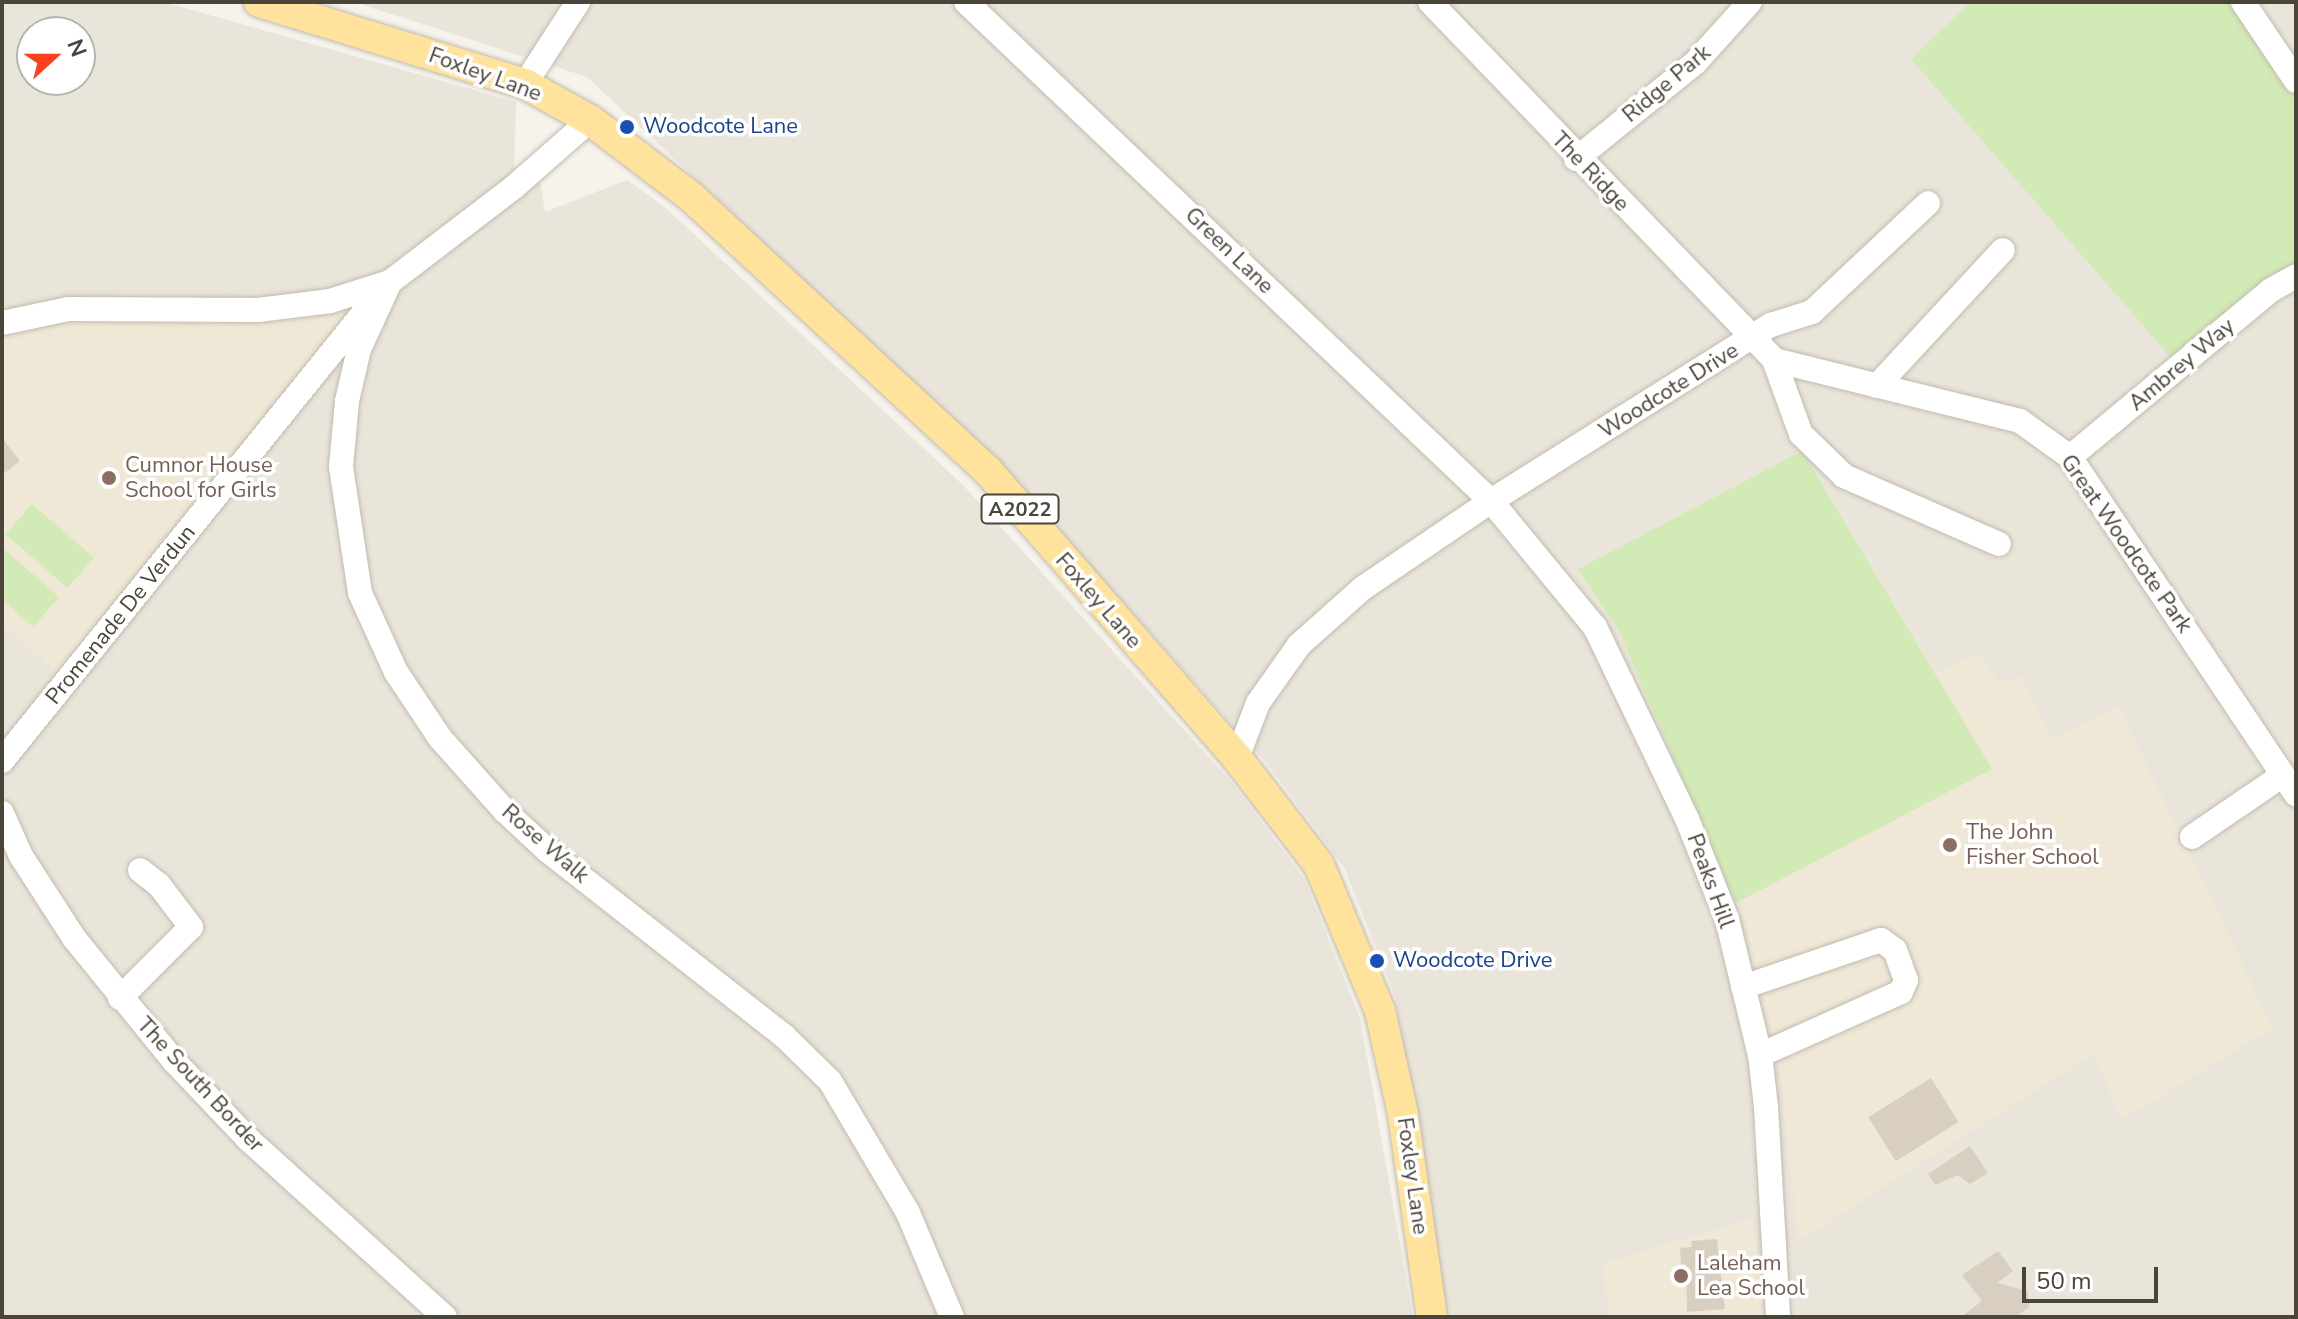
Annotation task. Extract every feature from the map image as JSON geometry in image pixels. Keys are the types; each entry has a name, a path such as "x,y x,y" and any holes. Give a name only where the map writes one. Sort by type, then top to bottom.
{"main road":[{"name":"Foxley Lane","path":"259,2 525,84 590,120 690,196 987,470 1237,758 1319,865 1380,1011 1403,1114 1432,1317"}],"street":[{"path":"525,84 578,2"},
{"name":"Green Lane","path":"966,2 1491,501"},
{"name":"The Ridge","path":"1430,2 1576,159 1754,339"},
{"name":"Ridge Park","path":"1576,159 1695,63 1750,2"},
{"path":"2243,2 2296,81"},
{"path":"2,323 69,309 258,310 330,301 390,282 513,188 590,120"},
{"name":"Woodcote Drive","path":"1237,758 1258,703 1299,645 1363,588 1491,501 1754,339 1771,325 1812,312 1928,203"},
{"path":"1877,386 2003,250"},
{"name":"Ambrey Way","path":"2070,457 2271,290 2296,276"},
{"name":"Promenade De Verdun","path":"2,761 390,282"},
{"name":"Rose Walk","path":"390,282 359,349 347,401 341,467 360,593 396,672 440,738 526,831 715,979 830,1081 908,1213 952,1317"},
{"path":"1754,339 1774,360 1801,434 1844,476 1999,544"},
{"name":"Great Woodcote Park","path":"1774,360 2020,421 2070,457 2289,784"},
{"name":"Peaks Hill","path":"1491,501 1571,594 1620,672 1727,919 1760,1055 1771,1160 1778,1317"},
{"path":"2192,837 2289,784"},
{"name":"The South Border","path":"2,813 46,897 120,998 249,1140 445,1317"},
{"path":"120,998 191,927 159,885 140,870"},
{"path":"1743,987 1881,940 1895,950 1906,980 1901,992 1760,1055"}],"shaded area":[{"path":"2,2 164,2 516,102 514,174 538,168 545,212 627,180 665,207 963,485 1233,784 1304,879 1360,1018 1413,1317 2,1317"},
{"path":"354,2 2296,2 2296,1317 1448,1317 1395,996 1344,867 1265,761 997,461 587,77"},
{"name":"Cumnor House School for Girls","path":"367,292 58,674 2,625 2,320"},
{"name":"The John Fisher School","path":"1802,451 1937,674 1980,652 1998,684 2020,675 2053,739 2119,707 2273,1028 2122,1120 2093,1054 1799,1241 1777,1057 1748,935 1706,823 1618,629 1578,569"},
{"name":"Laleham Lea School","path":"1753,1218 1765,1317 1609,1317 1603,1263"}],"green space":[{"path":"1971,2 2243,2 2296,81 2296,276 2180,368 1911,59"},
{"path":"1802,451 1992,769 1736,903 1618,629 1578,569"},
{"path":"32,504 94,558 68,588 6,534"},
{"path":"2,547 59,597 33,627 2,599"}],"building":[{"path":"2,438 20,461 2,475"},
{"path":"1931,1078 1959,1122 1896,1161 1868,1117"},
{"path":"1970,1146 1988,1173 1970,1184 1958,1175 1935,1185 1928,1174"},
{"path":"1717,1239 1725,1309 1687,1312 1686,1264 1681,1264 1680,1248 1692,1247 1691,1241"},
{"path":"1998,1251 2013,1271 1997,1283 2028,1291 2029,1307 2016,1317 1961,1317 1982,1301 1962,1275"}],"place":[{"name":"Woodcote Lane","path":"627,127"},
{"name":"Cumnor House School for Girls","path":"109,478"},
{"name":"The John Fisher School","path":"1950,845"},
{"name":"Woodcote Drive","path":"1377,961"},
{"name":"Laleham Lea School","path":"1681,1276"}]}
